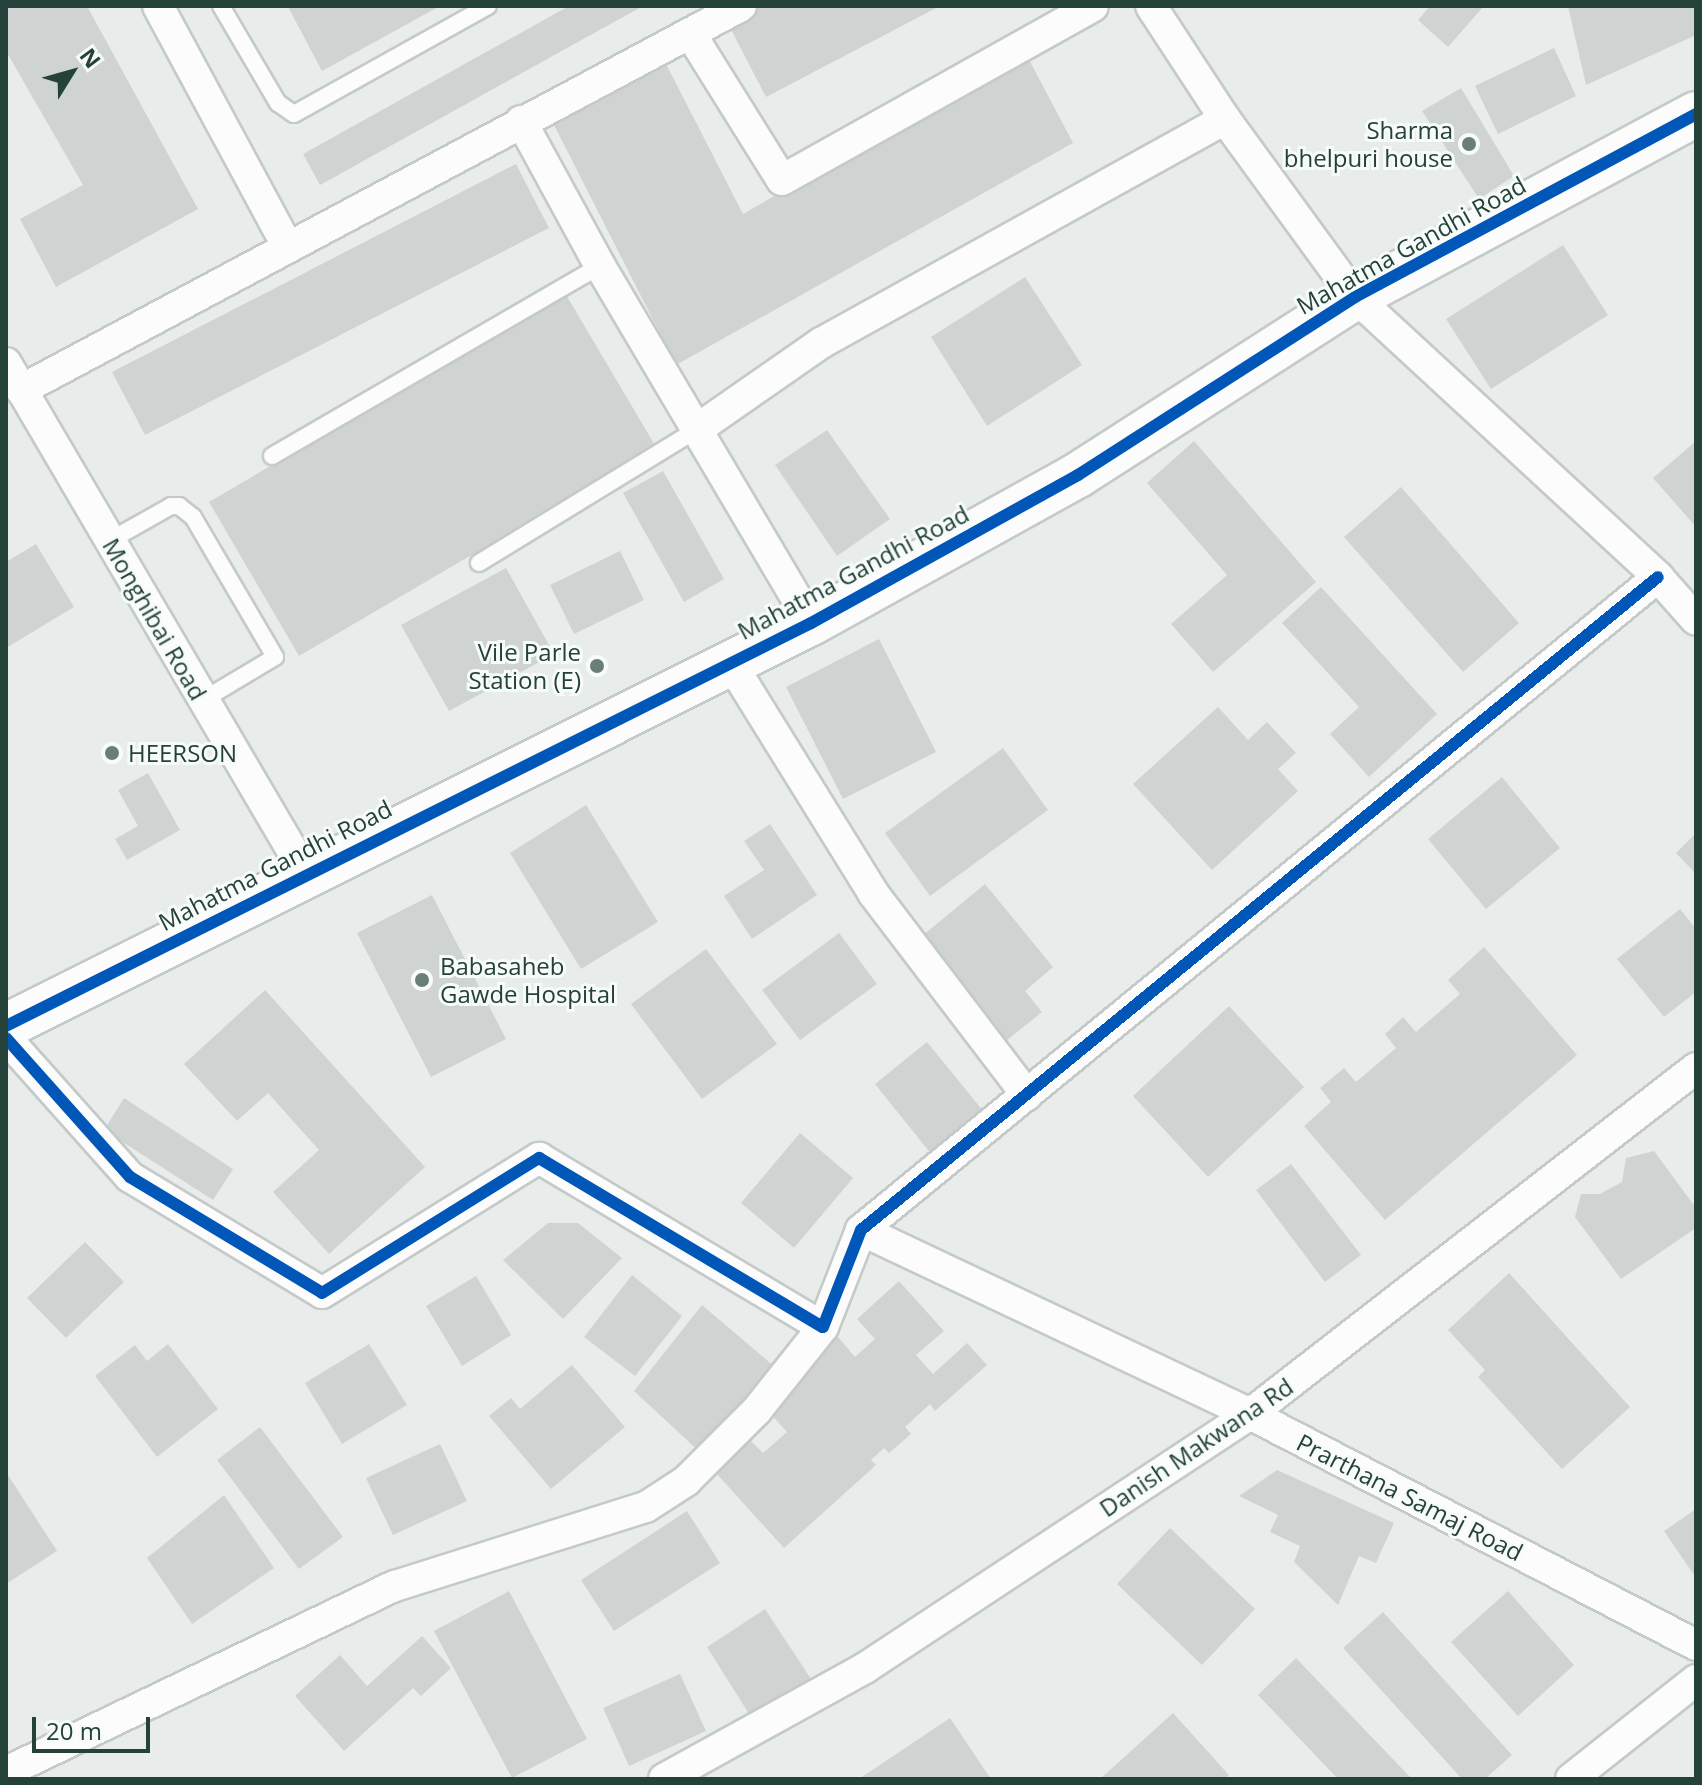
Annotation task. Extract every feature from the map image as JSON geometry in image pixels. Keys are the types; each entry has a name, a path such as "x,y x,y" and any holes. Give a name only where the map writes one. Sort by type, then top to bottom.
{"street":[{"path":"158,6 288,247"},
{"path":"21,390 741,6"},
{"path":"690,33 782,180 1093,6"},
{"path":"1151,6 1225,119 1355,297 1658,577 1696,620"},
{"name":"Mahatma Gandhi Road","path":"6,1026 811,623 1078,475 1355,297 1696,114"},
{"path":"696,430 821,343 1225,119"},
{"path":"521,121 600,266 811,623"},
{"name":"Monghibai Road","path":"6,363 306,874"},
{"path":"6,1772 395,1586 646,1507 686,1481 757,1410 823,1327 861,1230 1658,577"},
{"path":"730,662 873,893 1027,1095"},
{"path":"6,1038 130,1177 322,1293 539,1158 823,1327"},
{"name":"Danish Makwana Rd","path":"664,1779 865,1668 1250,1414 1696,1068"},
{"name":"Prarthana Samaj Road","path":"861,1230 1250,1414 1696,1645"},
{"path":"1571,1779 1696,1680"}],"lane":[{"path":"221,6 278,103 294,114 488,6"},
{"path":"272,456 600,266"},
{"path":"479,563 696,430"},
{"path":"109,541 171,506 187,510 282,654 203,700"}],"building":[{"path":"6,6 87,6 198,209 56,287 20,219 83,185 6,51"},
{"path":"290,6 440,6 322,71 288,7"},
{"path":"569,6 643,6 320,185 303,154"},
{"path":"747,6 940,6 766,97 725,18"},
{"path":"1430,6 1484,6 1448,47 1418,20"},
{"path":"1568,6 1696,6 1696,35 1586,85"},
{"path":"1554,48 1576,96 1498,134 1475,86"},
{"path":"1025,52 1073,143 676,365 551,119 664,60 743,214"},
{"name":"Sharma bhelpuri house","path":"1461,88 1514,176 1479,199 1422,111"},
{"path":"516,164 549,228 145,435 112,372"},
{"path":"1563,245 1608,315 1491,389 1446,319"},
{"path":"1025,277 1082,365 987,426 931,337"},
{"path":"565,293 656,447 299,656 209,502"},
{"path":"827,430 890,519 837,556 775,465"},
{"path":"1194,441 1316,582 1213,672 1171,624 1227,575 1147,483"},
{"path":"1696,441 1696,527 1653,478"},
{"path":"663,471 724,579 684,602 623,493"},
{"path":"1401,487 1519,623 1463,672 1344,537"},
{"path":"36,544 74,607 6,648 6,562"},
{"path":"620,551 644,600 574,634 550,585"},
{"path":"506,568 554,654 449,711 401,625"},
{"path":"1321,587 1437,714 1369,777 1330,734 1359,707 1282,623"},
{"path":"879,639 936,752 843,799 786,687"},
{"path":"1218,707 1248,740 1267,722 1296,753 1278,769 1298,791 1212,870 1133,784"},
{"path":"1003,748 1048,810 930,896 885,833"},
{"path":"148,773 180,830 127,860 115,839 138,826 118,790"},
{"path":"1502,777 1560,848 1486,909 1428,839"},
{"path":"586,805 658,922 581,969 510,853"},
{"path":"770,824 817,895 752,939 724,896 764,870 744,841"},
{"path":"1696,833 1696,874 1676,853"},
{"path":"985,884 1053,967 1025,991 1042,1012 1001,1045 916,941"},
{"path":"432,895 506,1039 431,1077 357,933"},
{"path":"1680,909 1696,929 1696,992 1664,1017 1617,959"},
{"path":"839,933 877,984 800,1040 762,990"},
{"path":"1484,947 1577,1055 1385,1220 1304,1126 1331,1102 1320,1088 1344,1068 1356,1082 1396,1048 1385,1034 1403,1017 1416,1032 1460,994 1448,980"},
{"path":"706,949 777,1044 702,1099 631,1004"},
{"path":"265,990 425,1167 329,1254 273,1192 319,1150 268,1093 237,1121 184,1064"},
{"path":"1229,1006 1304,1087 1208,1177 1133,1096"},
{"path":"927,1042 984,1112 932,1155 875,1084"},
{"path":"124,1098 233,1169 213,1200 104,1130"},
{"path":"800,1133 853,1178 794,1248 741,1203"},
{"path":"1654,1151 1696,1208 1696,1228 1621,1279 1575,1217 1581,1194 1600,1194 1622,1182 1626,1158"},
{"path":"1291,1164 1361,1255 1325,1282 1256,1190"},
{"path":"548,1223 578,1223 622,1258 563,1319 503,1260"},
{"path":"85,1242 124,1282 66,1338 27,1298"},
{"path":"1509,1273 1630,1407 1562,1469 1478,1377 1485,1370 1448,1330"},
{"path":"632,1275 682,1316 635,1376 584,1337"},
{"path":"476,1276 511,1335 462,1366 426,1306"},
{"path":"899,1281 944,1331 916,1355 933,1374 967,1343 987,1365 935,1411 930,1404 905,1427 911,1434 889,1453 884,1448 871,1460 876,1465 784,1548 716,1473 747,1437 763,1453 787,1432 767,1410 838,1337 855,1357 875,1339 857,1319"},
{"path":"702,1305 776,1368 704,1456 634,1391"},
{"path":"168,1344 218,1409 157,1457 95,1376 135,1345 147,1361"},
{"path":"369,1344 407,1405 342,1444 305,1383"},
{"path":"572,1365 625,1427 551,1489 489,1416 511,1398 520,1409"},
{"path":"260,1427 343,1537 299,1569 217,1460"},
{"path":"440,1444 467,1501 393,1535 366,1478"},
{"path":"1277,1470 1394,1523 1376,1563 1359,1556 1338,1605 1294,1562 1300,1546 1270,1532 1278,1515 1239,1496"},
{"path":"6,1476 57,1551 6,1584"},
{"path":"224,1495 274,1568 192,1624 147,1558"},
{"path":"1696,1509 1696,1578 1664,1531"},
{"path":"687,1511 720,1563 614,1631 581,1580"},
{"path":"1170,1528 1255,1609 1202,1665 1117,1584"},
{"path":"509,1591 587,1739 512,1778 434,1631"},
{"path":"1508,1591 1574,1665 1518,1716 1451,1642"},
{"path":"765,1609 811,1679 751,1717 707,1647"},
{"path":"1383,1612 1512,1755 1485,1779 1462,1779 1343,1648"},
{"path":"422,1636 451,1668 421,1696 413,1688 344,1751 295,1696 340,1655 367,1686"},
{"path":"1296,1658 1412,1779 1338,1779 1258,1695"},
{"path":"680,1674 706,1731 629,1766 603,1708"},
{"path":"1173,1713 1229,1775 1224,1779 1100,1779"},
{"path":"950,1718 991,1779 859,1779"}],"cycle path":[{"path":"6,1026 811,623 1078,475 1355,297 1696,114"},
{"path":"6,1038 130,1177 322,1293 539,1158 823,1327 861,1230 1658,577"}],"place":[{"name":"Sharma bhelpuri house","path":"1469,144"},
{"name":"Vile Parle Station (E)","path":"597,666"},
{"name":"HEERSON","path":"112,753"},
{"name":"Babasaheb Gawde Hospital","path":"422,980"}]}
